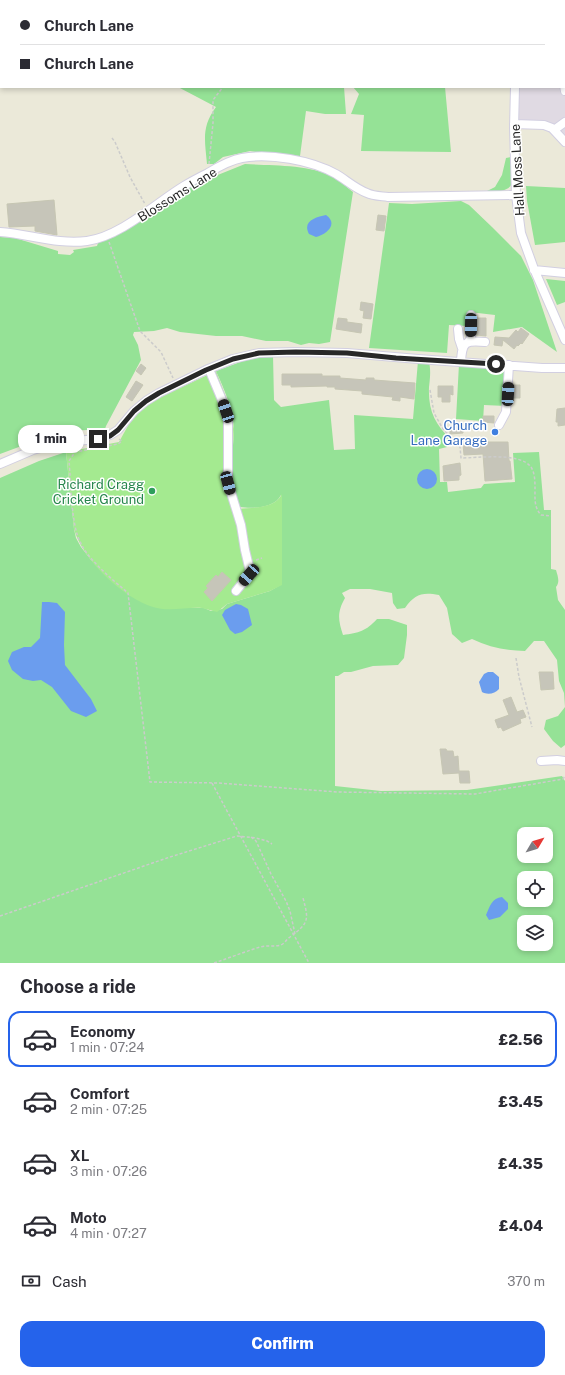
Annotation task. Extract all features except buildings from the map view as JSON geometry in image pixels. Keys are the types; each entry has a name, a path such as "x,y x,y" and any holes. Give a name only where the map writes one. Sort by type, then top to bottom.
{"street":[{"name":"Hall Moss Lane","path":"515,88 514,124 516,195 521,233 534,270 565,340"},
{"path":"554,130 565,122"},
{"path":"514,124 552,128 565,142"},
{"name":"Blossoms Lane","path":"0,232 19,234 47,240 70,242 88,241 107,235 150,210 184,186 218,167 241,158 280,158 319,166 336,174 368,194 386,197 516,195"},
{"path":"534,270 565,273"},
{"path":"462,348 471,338 471,315"},
{"path":"458,329 462,348 461,362"},
{"path":"469,341 485,342"},
{"path":"0,464 26,453 64,442 98,439 110,436 118,430 134,411 146,401 208,369 233,359 259,353 347,353 510,366 565,368"},
{"path":"499,425 506,412 510,366"},
{"path":"208,369 222,400 228,421 228,483 241,525 250,572 236,591"},
{"path":"541,761 565,761"}],"path":[{"path":"206,174 213,123 213,100 222,88"},
{"path":"112,138 133,182 150,210"},
{"path":"107,235 140,331 161,352 176,385"},
{"path":"430,390 434,414 443,429 460,447 461,458 508,458 525,462 531,468 534,478 537,510 541,515 551,516"},
{"path":"114,432 122,441 118,444 75,452 69,461 75,526 78,538 84,548 99,567 128,594 150,782 212,784 337,792 475,794 563,779 565,776"},
{"path":"516,658 518,677 532,728"},
{"path":"212,784 309,963"},
{"path":"0,916 167,858 240,835 267,841 272,844"},
{"path":"251,837 256,841 271,874 286,901 290,911 294,934"},
{"path":"214,963 266,945 280,945 305,924 307,914 303,898"}],"shaded area":[{"path":"515,88 565,88 565,146 545,129 514,128"}],"green space":[{"path":"180,88 344,88 346,114 325,114 306,111 300,156 250,151 223,157 214,164 207,164 205,134 208,121 216,107"},
{"path":"354,88 445,88 451,152 361,151 364,115 351,114 359,94"},
{"path":"511,157 513,180 511,185 503,190 485,192 495,187 502,175 506,158"},
{"path":"245,164 290,166 313,170 336,178 353,192 330,342 301,345 288,341 266,341 242,336 216,336 180,332 167,328 154,331 134,332 133,335 138,345 141,360 105,429 69,431 51,435 0,454 0,237 15,238 58,251 58,254 70,255 74,252 73,250 97,246 98,243 114,237 188,187"},
{"path":"526,186 565,188 565,242 535,245 527,201"},
{"path":"461,201 469,205 521,256 533,280 557,352 522,327 493,332 495,315 469,312 467,326 449,325 447,353 369,348 389,203 412,204"},
{"path":"546,279 565,281 565,302 557,305"},
{"path":"273,355 274,400 281,407 329,400 334,450 355,449 354,415 413,419 418,361 429,362 429,396 431,410 437,423 451,440 446,442 447,447 439,449 440,482 447,482 448,492 481,488 484,484 515,482 513,453 539,452 544,510 551,510 551,569 556,570 558,579 556,587 558,600 565,610 565,707 564,693 559,681 557,660 544,641 534,641 525,651 498,648 472,639 462,643 452,634 447,608 439,595 419,595 405,608 397,609 393,603 392,593 370,589 350,589 342,593 345,598 339,616 343,635 362,631 377,619 389,619 407,625 407,635 404,658 398,665 373,666 351,672 344,672 338,676 335,676 335,786 381,791 467,790 562,776 565,781 565,963 0,963 0,478 39,461 66,452 76,538 91,560 104,574 129,595 185,608 204,608 211,611 222,609 227,604 270,591 282,584 281,495 274,503 257,508 240,507 235,499 231,479 234,438 232,414 228,399 216,371 254,357"},
{"path":"459,364 507,368 506,406 484,405 483,421 456,419"},
{"name":"Richard Cragg Cricket Ground","path":"216,371 231,410 234,429 231,477 234,495 239,509 269,505 279,499 282,494 282,585 270,591 227,604 217,612 202,608 165,609 153,607 129,595 105,576 78,541 74,529 66,452 119,442 130,422 147,403"},
{"path":"565,707 565,745 561,748 553,741 544,729 546,720 558,716"}],"water":[{"path":"326,215 330,218 330,229 324,234 316,237 309,234 307,226 311,220"},
{"path":"427,469 434,472 437,479 434,486 427,489 420,486 417,479 420,472"},
{"path":"42,602 57,603 65,612 65,665 91,699 97,711 86,717 71,711 52,687 41,680 33,681 23,679 12,670 8,661 12,652 24,647 31,647 40,638"},
{"path":"236,604 248,609 252,625 242,632 235,634 230,630 222,615 225,610"},
{"path":"493,672 499,677 499,689 489,694 482,692 479,682 484,674"},
{"path":"502,897 508,903 508,909 500,917 489,920 486,915 490,906 496,899"}],"place":[{"name":"Church Lane Garage","path":"495,432"},
{"name":"Richard Cragg Cricket Ground","path":"152,491"}],"route":[{"path":"98,439 110,436 118,430 134,411 159,393 206,370 233,359 259,353 347,353 396,358 496,364"}]}
